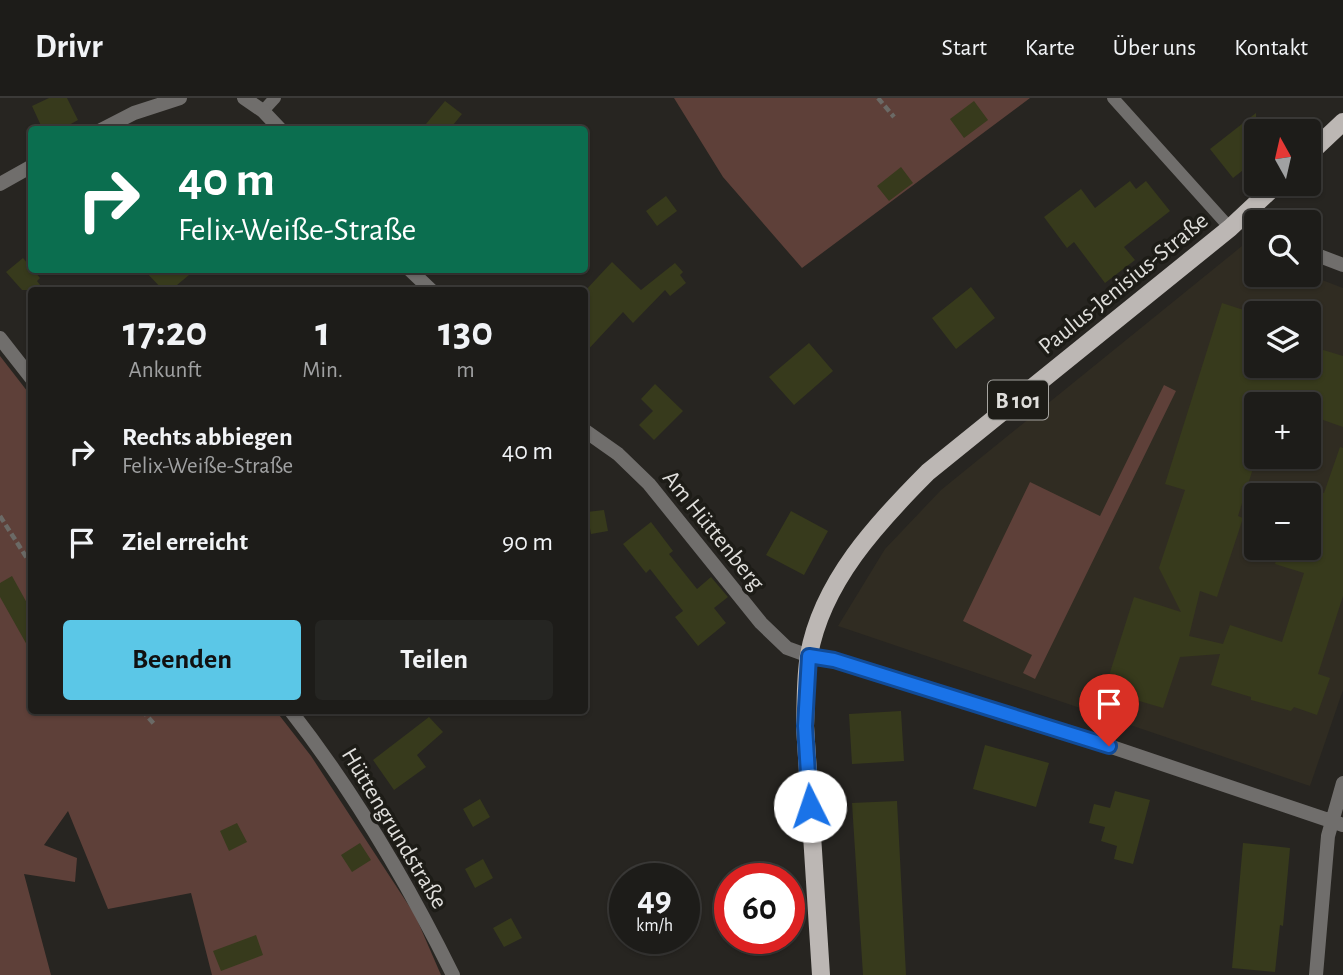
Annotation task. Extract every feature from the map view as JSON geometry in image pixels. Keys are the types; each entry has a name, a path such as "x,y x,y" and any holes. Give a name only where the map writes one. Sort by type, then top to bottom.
{"main road":[{"path":"1321,143 1343,122"},
{"name":"Paulus-Jenisius-Straße","path":"821,975 805,726 809,656 815,631 846,568 888,512 928,472 1235,223 1264,196"}],"street":[{"path":"109,126 134,113 180,98"},
{"path":"244,98 264,104 278,126"},
{"path":"0,184 28,168"},
{"path":"1235,223 1244,227"},
{"path":"1321,257 1343,265"},
{"path":"413,273 427,287"},
{"path":"0,338 28,374"},
{"name":"Am Hüttenberg","path":"588,433 618,454 649,484 761,623 786,648 809,656 834,660 1088,739 1338,823"},
{"name":"Hüttengrundstraße","path":"293,714 331,763 418,905 453,975"},
{"path":"1316,975 1328,836 1338,823 1343,783"}],"lane":[{"path":"264,104 275,98"},
{"path":"1113,98 1235,223"}],"path":[{"path":"878,98 894,117"},
{"path":"0,516 28,560"},
{"path":"145,714 154,724"}],"shaded area":[{"path":"674,98 1030,98 802,268 723,177"},
{"path":"1242,246 1244,287 1321,287 1321,280 1343,288 1343,690 1310,786 838,626 885,549 941,490"},
{"path":"0,356 28,392 28,714 278,714 311,756 415,915 441,975 212,975 191,893 108,909 68,811 44,845 77,858 75,882 24,874 51,975 0,975"},
{"path":"1164,385 1176,391 1035,679 1023,673 1032,655 963,621 1030,482 1100,516"}],"building":[{"path":"49,98 67,98 78,120 67,126 41,126 32,106"},
{"path":"445,101 462,114 452,126 424,126"},
{"path":"974,101 988,120 964,138 950,119"},
{"path":"1244,122 1244,169 1233,178 1210,149"},
{"path":"901,167 913,183 889,201 877,186"},
{"path":"1130,181 1136,189 1146,181 1170,211 1124,247 1135,260 1105,283 1074,242 1067,248 1044,217 1081,189 1095,208"},
{"path":"666,196 677,211 657,226 646,211"},
{"path":"23,258 28,264 28,273 36,273 42,287 22,290 6,272"},
{"path":"612,262 641,290 675,263 683,272 680,275 686,283 670,296 665,290 633,323 623,312 588,350 588,288"},
{"path":"147,273 191,273 175,287 160,287"},
{"path":"971,287 995,318 956,349 932,318"},
{"path":"1222,303 1244,310 1244,378 1321,378 1321,349 1343,356 1343,427 1321,419 1321,392 1244,392 1244,469 1253,469 1248,483 1244,483 1244,497 1238,516 1243,518 1217,597 1200,591 1189,636 1223,644 1230,625 1282,642 1304,573 1275,564 1276,560 1321,560 1321,492 1324,493 1340,447 1343,448 1343,596 1318,674 1330,678 1317,715 1294,707 1291,711 1251,700 1251,697 1211,685 1220,654 1180,657 1163,708 1136,700 1138,695 1106,685 1134,597 1181,612 1159,568 1185,490 1165,484"},
{"path":"809,343 833,371 794,405 769,377"},
{"path":"655,384 683,411 654,440 639,425 653,411 641,399"},
{"path":"604,510 608,531 591,534 588,512"},
{"path":"791,511 828,531 804,575 766,555"},
{"path":"651,522 673,551 669,554 697,589 711,577 728,597 714,608 726,623 698,646 675,617 683,611 650,569 646,573 623,544"},
{"path":"12,576 28,605 28,647 0,597 0,583"},
{"path":"901,711 904,761 852,764 849,714"},
{"path":"429,717 443,732 417,755 426,767 394,790 373,760"},
{"path":"985,745 1049,763 1036,807 973,789"},
{"path":"1115,791 1150,800 1133,864 1114,859 1117,846 1101,841 1105,827 1089,823 1094,804 1110,808"},
{"path":"480,799 490,817 473,827 463,809"},
{"path":"897,801 906,975 863,975 852,803"},
{"path":"237,823 247,842 229,851 220,831"},
{"path":"360,843 371,860 352,872 341,855"},
{"path":"1243,843 1290,848 1283,926 1280,925 1275,972 1232,968"},
{"path":"483,859 493,878 475,888 465,869"},
{"path":"511,918 522,938 504,947 493,928"},
{"path":"256,935 263,955 221,971 213,951"}],"route":[{"path":"810,806 805,726 809,656 834,660 1109,746"}]}
